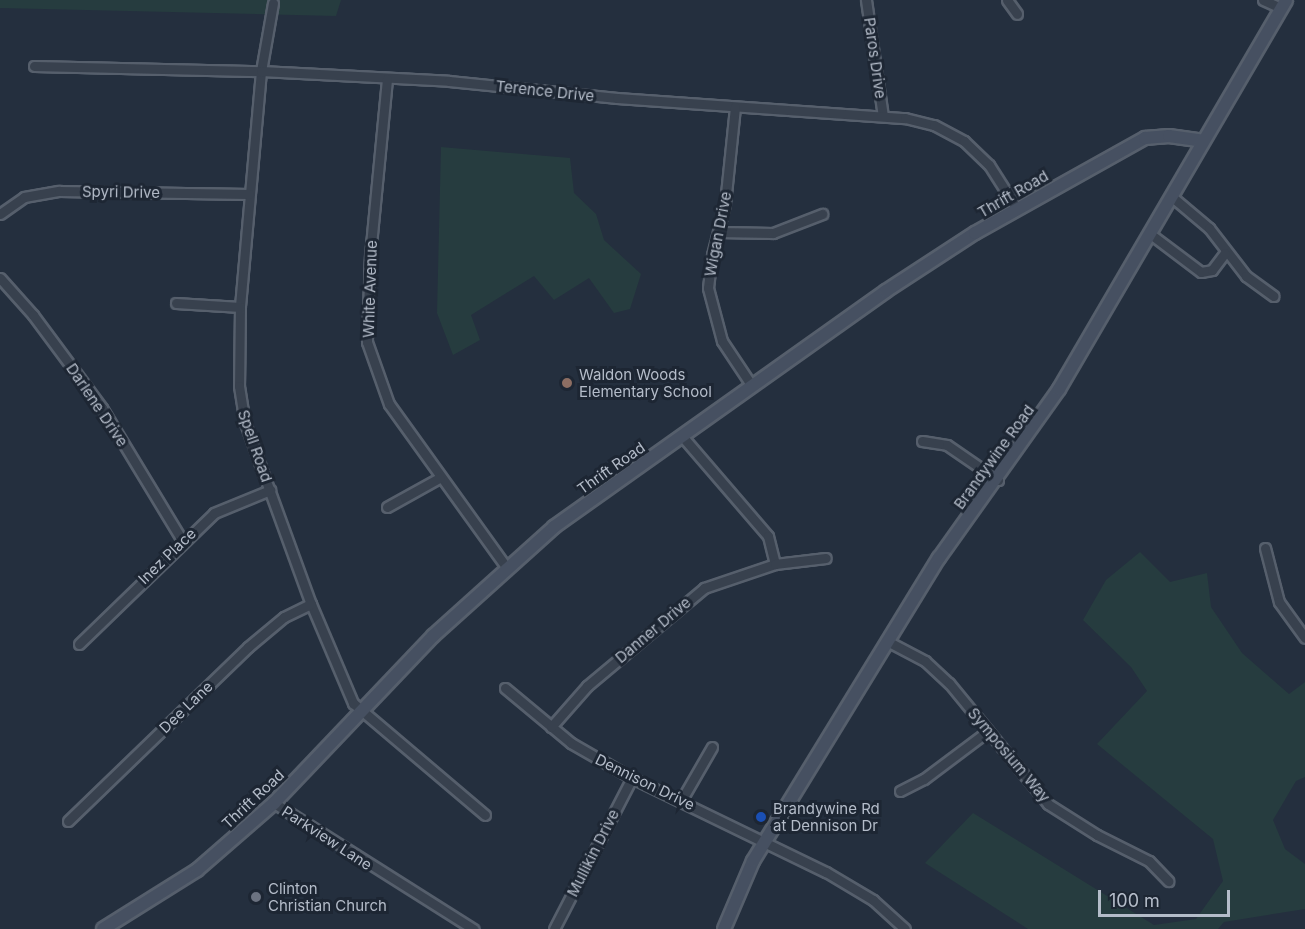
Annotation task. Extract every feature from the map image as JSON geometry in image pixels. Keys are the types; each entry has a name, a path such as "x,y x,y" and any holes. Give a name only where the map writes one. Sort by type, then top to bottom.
{"street":[{"name":"Paros Drive","path":"866,0 883,116"},
{"path":"1007,0 1017,14"},
{"path":"1263,0 1284,4"},
{"name":"Spell Road","path":"273,3 261,71 249,194 240,307 240,401 311,604 348,695 360,712 485,815"},
{"name":"Brandywine Road","path":"724,929 737,893 887,641 938,559 998,480 1059,389 1284,4"},
{"name":"Terence Drive","path":"34,66 261,71 883,116 920,121 964,141 988,165 1017,209"},
{"name":"White Avenue","path":"387,79 370,254 367,342 389,404 439,478 506,567"},
{"name":"Wigan Drive","path":"735,106 728,183 709,277 711,309 727,351 752,386"},
{"name":"Thrift Road","path":"103,929 197,870 274,803 360,712 506,567 554,527 927,263 1017,209 1145,138 1169,136 1203,141"},
{"name":"Spyri Drive","path":"0,214 24,197 59,191 249,194"},
{"path":"1171,196 1209,228 1225,253 1246,276 1274,296"},
{"path":"718,232 773,233 822,214"},
{"path":"1149,232 1201,272 1212,270 1225,253"},
{"name":"Darlene Drive","path":"1,281 33,315 102,408 182,540"},
{"path":"176,303 240,307"},
{"path":"682,436 768,536 775,564"},
{"path":"922,441 947,445 998,480"},
{"path":"387,507 439,478"},
{"name":"Inez Place","path":"79,644 182,540 223,508 270,490"},
{"path":"1265,548 1279,602 1305,638"},
{"name":"Danner Drive","path":"551,727 587,686 704,588 775,564 826,558"},
{"name":"Dee Lane","path":"68,821 254,641 284,617 311,604"},
{"name":"Symposium Way","path":"887,641 936,670 1048,804 1096,835 1149,861 1168,881"},
{"name":"Dennison Drive","path":"505,687 571,744 632,778 682,799 854,889 898,927"},
{"path":"900,791 924,779 988,730"},
{"path":"682,799 712,747"},
{"name":"Mullikin Drive","path":"554,929 632,778"},
{"name":"Parkview Lane","path":"274,803 473,929"}],"green space":[{"path":"0,0 341,0 336,16 0,8"},
{"path":"441,147 570,158 574,193 596,214 604,240 641,274 630,309 614,313 589,278 554,300 534,276 471,315 480,340 453,355 437,313"},
{"path":"1140,552 1170,582 1207,573 1211,607 1242,653 1289,694 1305,682 1305,777 1296,781 1273,820 1285,849 1305,864 1305,909 1224,922 1218,929 1028,929 925,863 973,813 1154,925 1196,919 1223,881 1213,839 1097,744 1147,691 1131,667 1083,620 1106,580"}],"place":[{"name":"Waldon Woods Elementary School","path":"567,383"},
{"name":"Brandywine Rd at Dennison Dr","path":"761,817"},
{"name":"Clinton Christian Church","path":"256,897"}]}
